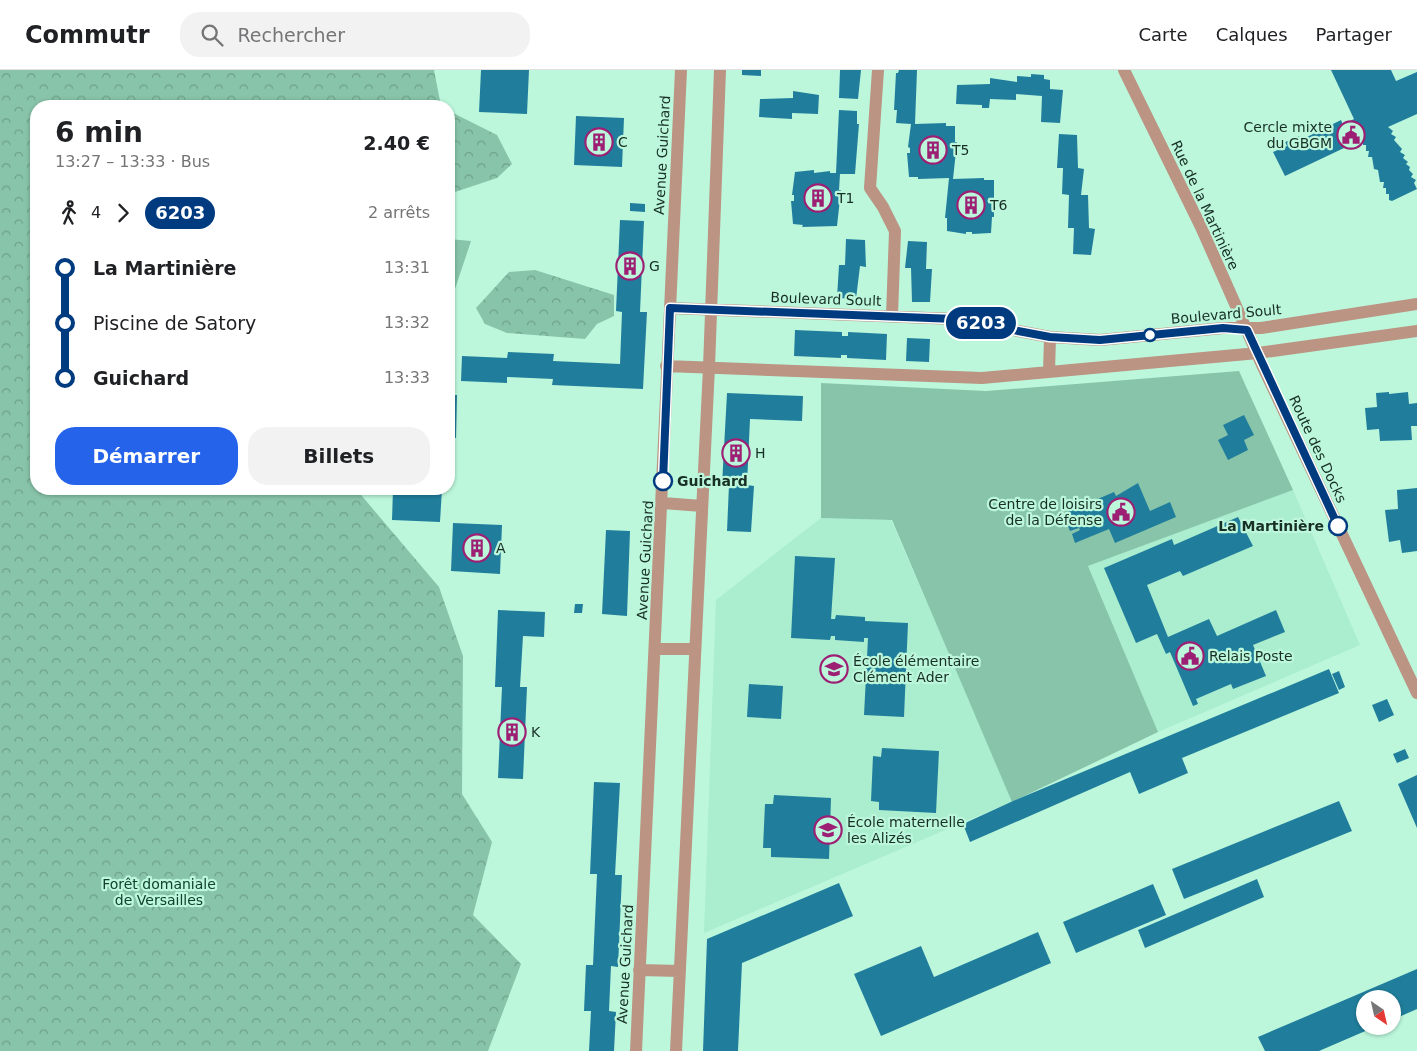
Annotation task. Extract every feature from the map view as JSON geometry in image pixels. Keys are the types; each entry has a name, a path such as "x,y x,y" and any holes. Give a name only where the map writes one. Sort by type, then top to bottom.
{"street":[{"name":"Avenue Guichard","path":"636,1051 663,503 666,366 681,70"},
{"path":"676,1051 702,506 720,70"},
{"path":"878,70 870,188 883,207 894,231 892,316"},
{"name":"Rue de la Martinière","path":"1124,70 1200,227 1258,354"},
{"name":"Boulevard Soult","path":"670,308 955,319 1050,337 1100,340 1223,328 1247,330 1417,304"},
{"path":"666,366 982,378 1258,354 1417,331"},
{"path":"1049,372 1050,337"},
{"name":"Route des Docks","path":"1258,354 1417,693"},
{"path":"663,503 702,506"},
{"path":"656,649 695,650"},
{"path":"639,970 680,970"}],"shaded area":[{"path":"1293,490 1360,645 1158,732 1088,566"},
{"path":"821,518 891,520 1013,801 704,933 716,600"}],"green space":[{"name":"Forêt domaniale de Versailles","path":"0,70 434,70 440,100 30,100 30,495 361,495 439,587 463,656 462,794 492,842 473,915 521,964 488,1051 0,1051"},
{"path":"455,114 497,135 512,164 497,178 455,192"},
{"path":"455,240 471,241 455,289"},
{"path":"535,270 614,295 614,316 597,324 585,339 507,333 485,324 476,308 509,272"},
{"path":"1239,371 1293,490 1088,566 1158,732 1012,802 892,520 821,518 821,383 986,391"}],"building":[{"path":"481,70 529,70 527,114 479,112"},
{"path":"742,70 761,70 761,76 742,75"},
{"path":"840,70 861,70 858,99 839,98"},
{"path":"899,70 917,70 915,124 946,123 946,126 955,126 955,142 957,142 953,179 984,178 984,180 994,180 994,217 992,217 991,233 972,234 972,232 966,232 966,234 947,231 947,218 945,218 949,178 918,179 918,177 909,177 907,153 910,153 910,148 908,147 911,124 896,123 897,110 894,110 896,73"},
{"name":"Cercle mixte du GBGM","path":"1331,70 1391,70 1396,81 1417,72 1417,114 1388,127 1393,131 1391,134 1396,137 1394,140 1402,149 1400,152 1405,155 1403,158 1408,162 1406,164 1410,167 1409,170 1413,174 1411,177 1416,180 1414,183 1417,189 1392,201 1389,200 1386,188 1383,188 1384,182 1380,182 1378,170 1374,169 1372,157 1368,157 1369,151 1366,151 1366,145 1363,145 1363,139 1285,176 1273,152 1287,146 1285,142 1299,136 1301,140 1341,120 1343,125 1354,119"},
{"path":"1031,74 1044,75 1044,79 1050,80 1050,89 1063,90 1060,123 1041,122 1042,96 1016,94 1016,100 990,99 989,108 982,108 982,105 956,104 957,85 990,84 990,78 1017,82 1017,76 1031,77"},
{"path":"793,91 819,95 818,114 792,113 792,119 759,117 760,99 793,98"},
{"name":"T1","path":"839,110 857,111 857,124 859,124 855,174 840,174 839,190 841,190 837,226 802,227 803,225 793,224 791,201 794,201 794,195 792,195 795,172 814,170 814,173 830,171 830,173 836,173"},
{"name":"C","path":"576,116 624,118 622,167 574,165"},
{"path":"1059,134 1077,135 1078,168 1084,169 1081,195 1088,195 1089,228 1095,229 1091,255 1073,254 1074,228 1068,228 1069,195 1062,194 1063,168 1057,168"},
{"path":"630,203 645,204 645,212 630,211"},
{"name":"G","path":"620,220 644,221 640,312 647,312 643,389 552,385 553,379 507,377 507,383 461,381 462,356 507,358 508,352 554,354 553,361 620,364 622,312 616,311"},
{"path":"846,239 865,240 866,267 860,266 856,299 837,298 839,265 845,265"},
{"path":"908,241 927,242 926,269 932,269 930,302 912,302 911,268 905,268"},
{"path":"795,330 842,332 842,336 848,336 848,332 887,334 886,360 847,358 847,355 841,355 841,358 794,356"},
{"path":"907,338 930,339 929,362 906,361"},
{"path":"1389,392 1389,394 1408,392 1409,404 1417,403 1417,426 1411,426 1412,440 1380,441 1379,429 1367,430 1365,408 1377,407 1376,393"},
{"name":"H","path":"727,393 803,396 802,421 750,419 747,485 754,486 751,532 727,531 729,485 722,485"},
{"path":"455,395 457,395 456,438"},
{"path":"1244,415 1254,435 1244,440 1248,450 1228,460 1218,440 1228,435 1223,425"},
{"name":"Centre de loisirs de la Défense","path":"1138,483 1150,511 1170,502 1176,517 1115,543 1109,529 1075,543 1072,534 1080,530 1079,528 1070,531 1063,514 1114,492 1116,496"},
{"path":"1417,488 1417,551 1402,553 1400,540 1389,542 1385,510 1398,509 1397,490"},
{"path":"393,495 442,495 440,522 392,520"},
{"path":"1238,517 1253,546 1183,576 1180,571 1147,585 1168,637 1209,619 1217,636 1276,610 1285,632 1253,645 1266,676 1233,689 1231,684 1196,699 1198,704 1193,706 1170,652 1166,654 1157,634 1136,643 1104,568 1172,539 1174,545"},
{"name":"A","path":"453,523 502,525 500,574 451,571"},
{"path":"606,530 630,531 627,616 602,614"},
{"path":"795,556 835,558 831,619 835,619 836,615 865,617 865,621 908,623 904,717 864,715 868,638 864,638 864,642 835,640 835,636 831,636 830,640 791,638"},
{"path":"575,604 583,604 582,613 574,613"},
{"name":"K","path":"498,610 545,612 544,637 523,636 520,687 527,687 523,779 498,778 502,687 495,687"},
{"path":"1329,669 1339,693 1182,758 1188,773 1139,794 1130,772 970,842 963,824 1013,801"},
{"path":"1339,671 1345,687 1339,690 1332,674"},
{"path":"749,684 783,686 781,719 747,717"},
{"path":"1387,699 1394,715 1379,722 1372,705"},
{"path":"882,748 939,751 936,813 879,810 879,802 871,801 873,756 881,757"},
{"path":"1405,749 1409,758 1397,763 1393,754"},
{"path":"1417,775 1417,828 1398,784"},
{"path":"594,782 620,783 615,875 622,875 618,967 611,966 609,1011 616,1012 614,1051 589,1051 591,1011 584,1011 586,965 593,965 597,874 590,874"},
{"path":"774,795 831,798 829,859 771,857 771,848 763,848 765,804 773,804"},
{"path":"1339,801 1352,831 1184,899 1172,869"},
{"path":"1257,879 1264,897 1145,948 1138,930"},
{"path":"839,883 853,916 742,963 738,1051 703,1051 707,939"},
{"path":"1153,884 1166,915 1076,953 1063,922"},
{"path":"1038,932 1051,963 881,1036 854,974 921,946 934,977"},
{"path":"1417,969 1417,1009 1401,1016 1401,990 1368,990"},
{"path":"1356,995 1356,1035 1319,1051 1265,1051 1258,1037"}],"bus line":[{"name":"6203","path":"663,481 666,366 670,308 955,319 1050,337 1100,340 1223,328 1247,330 1338,526"}],"place":[{"name":"Cercle mixte du GBGM","path":"1351,135"},
{"name":"C","path":"599,142"},
{"name":"T5","path":"933,150"},
{"name":"T1","path":"818,198"},
{"name":"T6","path":"971,205"},
{"name":"G","path":"630,266"},
{"name":"H","path":"736,453"},
{"name":"Guichard","path":"663,481"},
{"name":"Centre de loisirs de la Défense","path":"1121,512"},
{"name":"La Martinière","path":"1338,526"},
{"name":"A","path":"477,548"},
{"name":"Relais Poste","path":"1190,656"},
{"name":"École élémentaire Clément Ader","path":"834,669"},
{"name":"K","path":"512,732"},
{"name":"École maternelle les Alizés","path":"828,830"}]}
